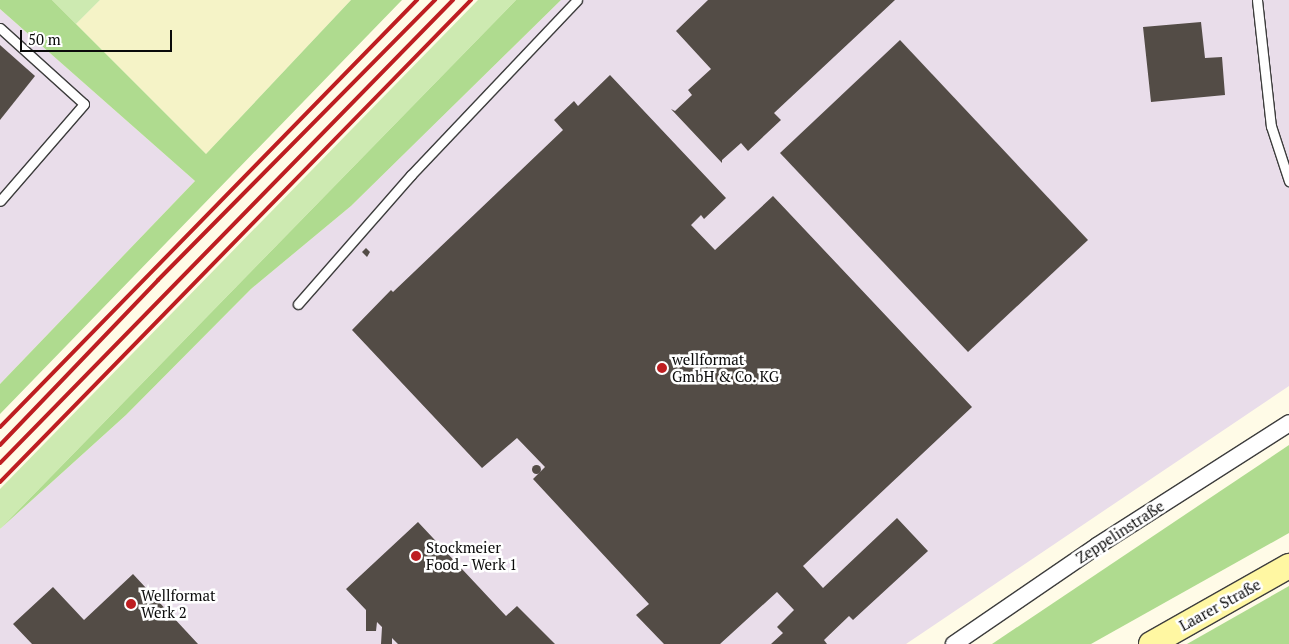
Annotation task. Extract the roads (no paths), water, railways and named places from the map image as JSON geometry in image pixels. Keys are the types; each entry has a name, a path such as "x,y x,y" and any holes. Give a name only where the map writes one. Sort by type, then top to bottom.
{"main road":[{"name":"Laarer Straße","path":"1151,644 1289,566"}],"street":[{"name":"Zeppelinstraße","path":"954,644 1097,546 1289,422"}],"lane":[{"path":"298,304 411,175 577,0"},
{"path":"1257,0 1271,126 1289,181"},
{"path":"0,28 84,104 0,201"}],"railway":[{"path":"0,427 417,0"},
{"path":"0,445 158,280 435,0"},
{"path":"0,463 453,0"},
{"path":"0,482 471,0"}],"place":[{"name":"wellformat GmbH & Co. KG","path":"662,368"},
{"name":"Stockmeier Food - Werk 1","path":"416,556"},
{"name":"Wellformat Werk 2","path":"131,604"}]}
